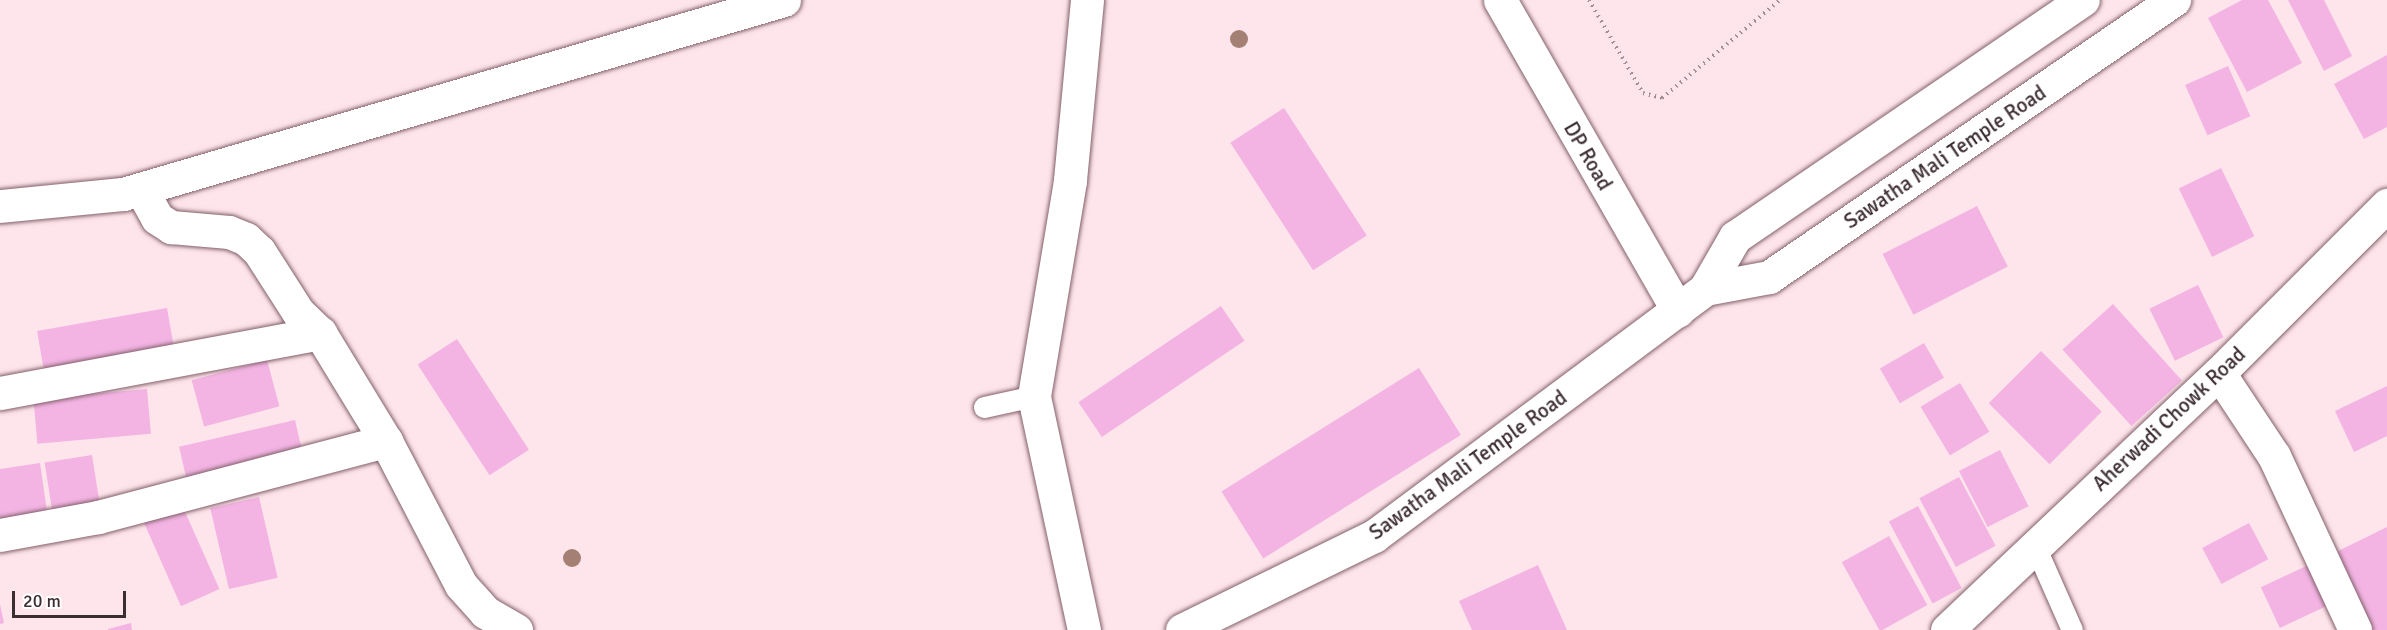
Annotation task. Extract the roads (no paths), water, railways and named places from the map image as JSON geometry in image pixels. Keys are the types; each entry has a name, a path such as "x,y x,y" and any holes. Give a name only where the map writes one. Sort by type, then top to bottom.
{"street":[{"path":"0,206 123,194 784,0"},
{"path":"1084,630 1034,396 1070,180 1087,0"},
{"name":"DP Road","path":"1500,0 1678,311"},
{"name":"Sawatha Mali Temple Road","path":"1182,630 1374,536 1705,289 1735,237 2083,0"},
{"name":"Sawatha Mali Temple Road","path":"1705,289 1769,277 2174,0"},
{"path":"141,189 158,218 171,227 229,232 246,239 259,251 298,312 320,333 386,441 461,585 485,612 516,630"},
{"name":"Aherwadi Chowk Road","path":"1947,630 2219,374 2387,205"},
{"path":"0,393 320,333"},
{"path":"2219,374 2274,456 2355,630"},
{"path":"0,535 98,517 386,441"}],"lane":[{"path":"984,407 1034,396"},
{"path":"2035,546 2072,630"}]}
